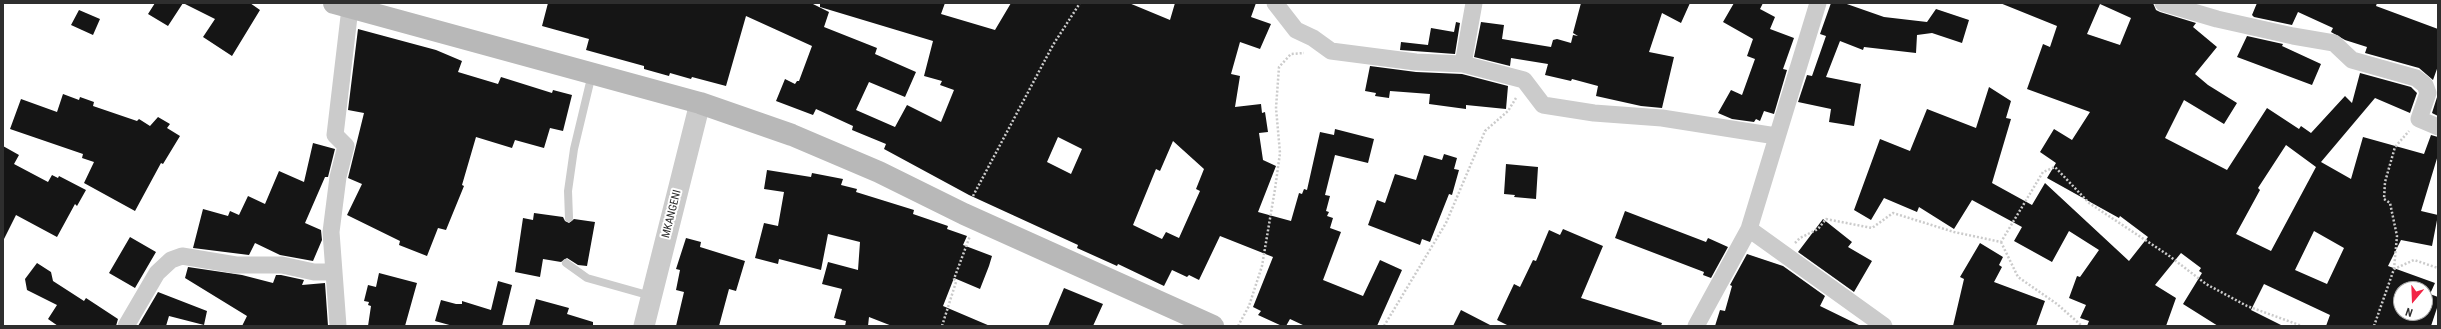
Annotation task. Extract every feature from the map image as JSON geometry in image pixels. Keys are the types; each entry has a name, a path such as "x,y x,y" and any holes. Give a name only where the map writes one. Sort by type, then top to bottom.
{"main road":[{"path":"345,5 700,103 792,135 879,172 964,214 1212,326"}],"street":[{"path":"1275,3 1296,30 1313,38 1330,51 1416,62 1463,64 1524,80 1543,105 1594,113 1662,118 1776,136"},
{"path":"1463,64 1474,3"},
{"path":"1696,326 1749,230 1776,136 1818,3"},
{"path":"2163,3 2217,19 2292,36 2334,43 2352,60 2416,78 2425,85 2428,93 2419,119 2438,127"},
{"path":"338,326 331,232 338,177 346,146 336,135 345,5"},
{"name":"MKANGENI","path":"644,326 700,103"},
{"path":"1749,230 1884,326"},
{"path":"126,326 157,273 171,260 182,256 236,265 282,265 314,272 334,272"}],"lane":[{"path":"569,218 568,192 574,150 592,74"},
{"path":"566,263 587,278 652,296"}],"path":[{"path":"942,326 956,282 954,279 970,236 964,214 983,173 1053,45 1080,3"},
{"path":"1238,326 1249,306 1262,266 1275,190 1280,153 1276,108 1279,67 1291,54 1330,51"},
{"path":"1384,326 1446,223 1485,130 1508,111 1524,80"},
{"path":"2374,326 2394,269 2397,236 2390,203 2384,199 2386,182 2395,147 2419,119"},
{"path":"2001,242 2043,172 2055,167 2088,203 2168,254 2206,284 2253,309 2302,326"},
{"path":"1784,255 1800,238 1818,229 1826,218 1872,228 1893,213 1954,232 2001,242"},
{"path":"2001,242 2018,277 2057,304 2082,326"},
{"path":"2394,269 2414,260 2438,268"}],"building":[{"path":"155,3 183,3 168,26 148,14"},
{"path":"183,3 250,3 260,10 232,56 203,37 215,19"},
{"path":"548,3 811,3 829,12 824,27 877,48 875,54 916,72 905,97 869,82 856,110 895,127 907,105 941,122 954,90 940,85 942,81 924,76 933,41 820,7 820,3 945,3 941,14 995,30 1011,3 1129,3 1170,20 1175,3 1256,3 1251,17 1271,24 1260,49 1240,42 1231,74 1240,76 1235,107 1261,104 1262,113 1265,112 1268,132 1259,133 1263,160 1276,166 1258,212 1291,221 1299,193 1302,194 1304,189 1307,190 1320,132 1334,135 1335,129 1374,139 1368,163 1335,155 1325,195 1330,196 1326,211 1329,212 1327,216 1333,218 1330,228 1341,232 1323,280 1363,296 1380,260 1402,270 1377,326 1305,326 1290,319 1286,326 1282,326 1258,315 1261,311 1253,307 1273,257 1220,236 1199,280 1189,275 1187,277 1172,270 1164,286 1118,264 1117,266 1077,248 1078,245 969,195 884,149 886,144 852,130 853,126 816,109 813,115 776,101 785,79 795,84 799,81 812,46 746,16 726,86 692,77 691,79 670,73 669,76 644,69 644,66 586,50 589,39 542,26","holes":["1058,137 1082,149 1071,174 1047,162","1173,141 1204,169 1196,189 1200,191 1179,238 1166,232 1162,239 1133,225 1156,169 1160,171"]},
{"path":"1581,3 1690,3 1681,23 1662,13 1649,52 1674,57 1662,108 1641,106 1596,96 1598,86 1572,79 1571,81 1545,75 1548,64 1511,58 1510,66 1474,57 1481,22 1504,25 1502,39 1551,47 1553,40 1557,39 1571,43 1573,35 1578,36 1573,33"},
{"path":"1734,3 1763,3 1760,9 1775,17 1770,29 1794,38 1783,69 1787,70 1774,114 1764,111 1760,121 1756,119 1754,122 1732,119 1718,113 1731,90 1742,95 1755,59 1747,56 1753,39 1723,22"},
{"path":"1831,3 1844,3 1884,17 1927,22 1936,9 1969,20 1962,43 1932,33 1917,35 1916,53 1864,47 1863,50 1840,41 1826,77 1861,84 1854,126 1829,122 1831,109 1798,102 1807,75 1812,76 1826,36 1820,34"},
{"path":"2000,3 2153,3 2156,10 2160,12 2196,23 2193,27 2217,47 2195,74 2208,85 2237,103 2224,124 2184,100 2165,138 2227,170 2267,108 2299,129 2301,126 2311,133 2345,96 2352,103 2360,73 2411,87 2417,93 2410,113 2375,98 2321,162 2351,179 2363,137 2424,154 2431,135 2438,137 2438,155 2421,211 2438,215 2432,246 2401,240 2388,266 2429,281 2393,281 2393,321 2433,321 2431,326 2326,326 2330,315 2264,284 2251,310 2283,326 2218,326 2183,304 2202,273 2199,271 2201,268 2181,253 2155,285 2176,298 2166,326 2087,326 2089,321 2080,318 2086,305 2069,298 2077,276 2080,277 2099,250 2069,231 2052,262 2014,241 2022,227 1972,200 1954,229 1919,207 1917,212 1884,198 1871,220 1854,210 1880,139 1910,151 1927,109 1976,128 1989,87 2011,101 2006,118 2011,119 1992,183 2032,205 2045,183 2129,261 2148,237 2120,216 2119,218 2047,178 2056,163 2040,152 2054,129 2072,140 2090,112 2027,89 2043,44 2050,47 2057,26","holes":["2100,4 2131,18 2120,45 2087,34","2286,145 2316,167 2271,251 2236,234 2260,190 2258,188","2314,231 2344,248 2327,284 2295,270"]},
{"path":"2257,3 2377,3 2376,6 2438,29 2438,66 2433,80 2419,68 2365,53 2367,47 2345,40 2331,32 2333,28 2298,12 2292,25 2254,17 2252,15"},
{"path":"79,10 100,19 93,35 71,25"},
{"path":"1456,22 1460,23 1455,54 1400,50 1401,42 1428,45 1431,28 1454,32"},
{"path":"358,29 436,50 462,61 458,72 498,84 501,77 552,93 553,90 572,95 563,131 550,128 544,148 515,140 512,148 476,137 462,185 464,186 446,230 438,228 427,256 399,245 400,241 347,215 362,184 348,178 364,113 348,110"},
{"path":"2247,36 2283,44 2282,46 2321,64 2312,85 2237,57"},
{"path":"1370,66 1416,72 1462,74 1508,86 1506,109 1466,105 1466,109 1429,104 1430,94 1390,91 1389,98 1375,96 1376,93 1365,91"},
{"path":"63,94 79,100 80,97 94,102 93,106 137,121 139,119 150,126 158,117 170,124 167,128 180,136 163,164 161,163 135,211 84,183 94,162 82,158 83,154 10,129 21,99 57,112"},
{"path":"2438,94 2438,116 2432,113"},
{"path":"313,143 335,149 328,177 325,177 305,223 321,230 322,240 313,261 280,255 255,243 249,255 193,248 203,209 228,216 230,211 239,215 248,196 265,204 279,171 304,182"},
{"path":"3,146 19,155 14,164 48,182 52,175 58,178 59,176 86,190 77,206 75,204 57,237 16,215 3,241"},
{"path":"1444,154 1457,158 1454,169 1459,170 1452,195 1449,194 1430,242 1422,239 1420,245 1368,225 1377,200 1385,203 1395,174 1416,180 1424,155 1442,160"},
{"path":"1506,164 1538,167 1536,199 1514,197 1515,195 1504,194"},
{"path":"767,170 811,177 812,173 843,179 841,185 857,189 856,192 914,210 913,214 948,226 947,229 967,236 963,245 992,256 989,266 980,289 954,278 943,306 990,326 892,326 869,317 868,326 845,326 846,321 834,318 842,289 822,284 828,262 858,270 860,242 828,234 821,270 779,259 778,264 755,258 764,223 778,226 784,192 764,189"},
{"path":"1625,211 1706,242 1708,238 1728,247 1711,278 1703,275 1704,272 1615,238"},
{"path":"534,213 563,217 565,221 569,223 574,219 595,222 587,266 578,265 567,258 561,262 543,259 540,277 515,272 523,218 533,220"},
{"path":"1823,219 1852,242 1848,247 1872,261 1854,292 1798,252"},
{"path":"1563,229 1603,246 1581,298 1662,323 1661,326 1509,326 1497,320 1514,284 1520,287 1533,260 1536,261 1549,230 1560,235"},
{"path":"130,237 156,252 135,288 109,273"},
{"path":"686,238 701,242 700,247 745,261 736,291 729,289 719,326 676,326 684,292 676,290 680,270 676,269"},
{"path":"1980,243 2003,257 1999,265 2002,267 1994,282 2045,301 2036,326 1953,326 1964,279 1960,277"},
{"path":"1747,254 1783,266 1825,296 1820,306 1861,326 1715,326 1720,310 1725,311 1732,286 1730,285"},
{"path":"37,263 51,272 53,281 84,301 86,298 118,319 116,326 58,326 48,319 57,305 27,290 25,279"},
{"path":"188,267 242,275 273,283 276,275 281,275 304,280 302,285 325,283 328,326 242,326 247,316 185,278"},
{"path":"379,273 417,283 405,326 368,326 371,306 368,305 369,302 364,301 368,285 376,287"},
{"path":"498,281 512,285 502,326 453,326 435,321 441,300 456,304 462,304 462,301 491,310"},
{"path":"1064,288 1103,304 1093,326 1048,326"},
{"path":"158,292 207,311 204,325 169,316 166,326 138,326"},
{"path":"2433,295 2438,297 2438,305 2433,320"},
{"path":"536,299 569,308 567,314 593,322 593,326 529,326"},
{"path":"1461,310 1492,326 1453,326"}]}
